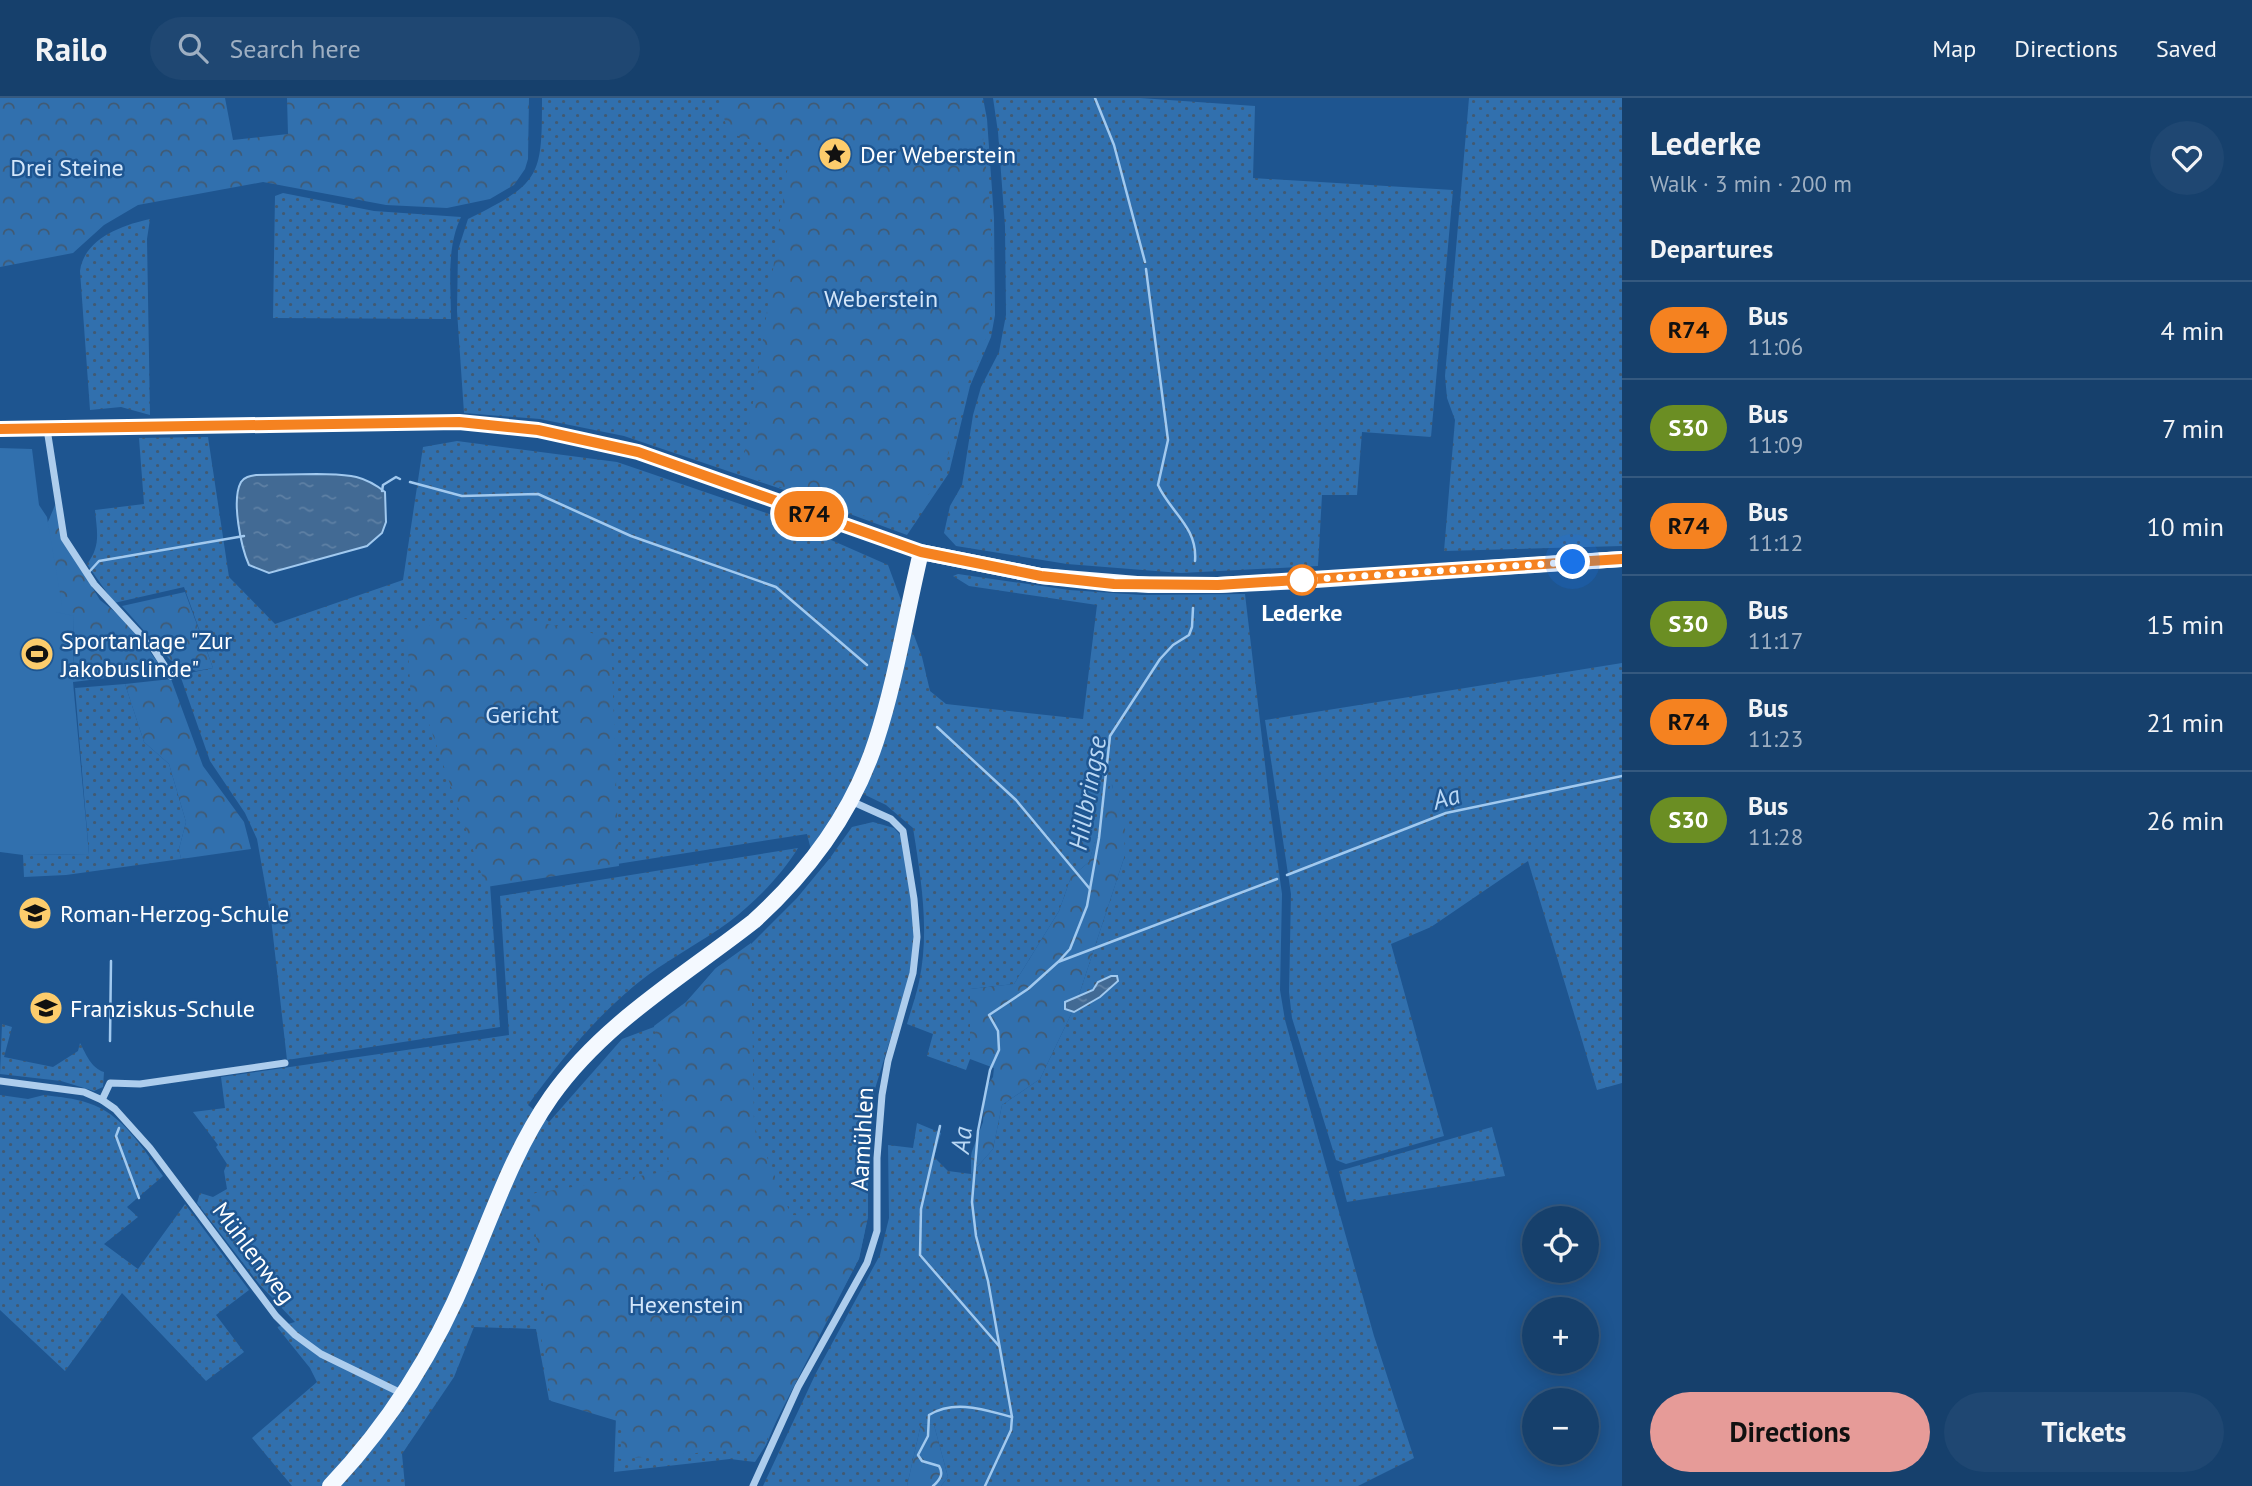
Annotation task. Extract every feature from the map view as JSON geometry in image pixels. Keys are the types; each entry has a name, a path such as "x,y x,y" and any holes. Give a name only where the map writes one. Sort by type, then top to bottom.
{"main road":[{"path":"330,1486 381,1427 436,1341 508,1174 551,1097 607,1034 754,921 791,886 827,840 850,801 876,740 921,552 1041,576 1149,585 1290,581 1622,559"}],"street":[{"path":"0,429 459,422 538,430 638,452 921,552"},
{"path":"47,429 64,538 94,584 153,648 170,676"},
{"name":"Aamühlen","path":"753,1486 799,1387 867,1263 877,1231 877,1158 882,1095 888,1061 913,972 917,937 903,831 891,820 850,801"},
{"path":"102,1100 110,1083 140,1084 285,1063"},
{"name":"Mühlenweg","path":"0,1081 77,1091 102,1100 120,1113 150,1148 276,1316 295,1335 321,1354 403,1394"}],"green space":[{"name":"Drei Steine","path":"0,98 225,98 233,140 288,134 287,98 529,98 528,159 514,185 490,199 447,208 386,205 263,182 138,205 104,225 73,253 0,267"},
{"path":"542,98 983,98 994,218 995,315 991,337 970,386 949,473 907,535 624,436 540,419 464,413 457,311 458,250 468,219 510,196 532,175 541,145"},
{"name":"Weberstein","path":"719,98 979,98 990,207 993,281 990,318 983,349 960,401 946,464 928,496 907,520 865,516 741,474 790,151 728,133"},
{"path":"993,98 1140,98 1255,106 1253,178 1453,190 1431,437 1362,432 1357,495 1322,495 1318,566 1181,573 1067,564 956,546 944,533 950,506 962,485 973,415 981,387 999,352 1006,315 1005,226"},
{"path":"1469,98 1622,98 1622,546 1444,551 1455,420 1447,398 1445,376"},
{"path":"283,193 374,211 461,217 451,254 451,319 273,318 275,196"},
{"path":"150,219 147,239 150,415 121,407 90,410 80,271 83,260 89,250 106,235"},
{"path":"208,437 229,577 275,624 403,580 423,447 457,441 617,462 781,518 888,565 922,657 930,691 946,704 1083,719 1097,605 969,586 953,576 958,574 1069,590 1142,595 1245,594 1282,894 1280,990 1285,1020 1374,1336 1414,1458 1358,1486 941,1486 948,1477 934,1425 921,1424 907,1486 763,1486 816,1373 880,1255 889,1218 888,1145 913,1148 917,1123 941,1133 934,1157 948,1171 971,1174 993,1149 1002,1105 1040,1079 1076,1004 1124,858 1112,784 1089,862 1071,877 1059,911 1014,984 970,989 970,1059 966,1070 927,1056 933,1034 907,1024 919,982 924,943 921,885 913,828 886,805 855,790 811,850 807,834 490,884 500,1027 287,1060 271,918 257,839 245,813 210,761 180,675 213,668 184,587 114,603 87,564 96,545 95,510 144,504 139,438"},
{"name":"Sportanlage \"Zur Jakobuslinde\"","path":"0,448 32,449 39,505 47,517 62,605 56,612 74,616 73,682 89,854 23,855 0,852"},
{"path":"56,503 61,536 100,600 130,624 164,671 73,682 74,617 56,613 47,524"},
{"path":"185,592 213,668 196,671 170,660 122,606"},
{"name":"Gericht","path":"458,619 532,621 611,637 619,866 486,887 421,701 411,702 407,630"},
{"path":"1622,663 1622,1083 1597,1090 1528,861 1431,927 1391,944 1444,1136 1346,1164 1336,1160 1292,1018 1289,992 1291,894 1265,720"},
{"path":"171,679 203,766 244,822 251,849 181,859 179,849 186,822 169,764 144,742 125,684"},
{"path":"125,684 144,742 169,764 186,822 179,849 181,859 66,875 24,877 23,855 89,854 75,688"},
{"path":"1111,783 1125,825 1124,858 1076,1004 1040,1079 1002,1105 993,1149 971,1174 971,1154 983,1122 985,1088 993,1077 994,1068 970,1059 970,989 1014,984 1059,911 1071,877 1089,862"},
{"path":"873,822 894,828 901,836 911,887 914,939 909,978 874,1092 868,1152 868,1216 859,1259 791,1386 766,1445 755,1462 730,1459 614,1472 616,1417 549,1400 536,1329 474,1327 454,1377 402,1454 405,1486 292,1486 252,1438 317,1382 310,1368 277,1327 295,1322 259,1284 197,1203 200,1193 213,1197 227,1189 224,1171 227,1164 216,1147 218,1145 193,1112 225,1108 221,1077 509,1035 500,896 798,848 776,878 748,906 729,922 630,989 583,1035 528,1105 549,1122 622,1039 654,1027 687,1002 715,969 750,945 797,898 852,827"},
{"name":"Hexenstein","path":"751,943 754,1126 791,1215 868,1217 859,1258 759,1455 747,1449 619,1459 624,1423 551,1401 538,1316 547,1314 530,1194 670,1171 654,1026 686,1002 716,968"},
{"path":"2,1024 12,1027 4,1057 53,1067 78,1051 80,1043 92,1064 104,1072 103,1087 94,1091 61,1081 0,1074"},
{"path":"0,1095 28,1099 44,1095 83,1101 111,1115 131,1133 163,1176 127,1207 138,1217 104,1244 138,1269 185,1204 249,1290 216,1315 244,1352 206,1381 122,1293 65,1371 0,1310"},
{"path":"1492,1127 1505,1176 1347,1202 1339,1171"},
{"path":"921,1424 934,1425 948,1477 941,1486 907,1486"}],"water":[{"path":"317,474 361,478 385,492 386,522 382,533 367,546 269,573 249,565 240,536 237,511 238,490 242,480 256,475"},
{"path":"1117,976 1118,981 1100,997 1074,1012 1065,1009 1065,1002 1093,990 1098,982"}],"waterway":[{"name":"Hillbringse","path":"1095,98 1114,145 1145,262"},
{"name":"Hillbringse","path":"1146,269 1168,440 1158,485 1188,529 1195,549 1195,561"},
{"path":"382,491 383,485 396,477 400,479"},
{"path":"410,482 462,496 538,494 631,536 776,587 867,665"},
{"path":"89,572 99,561 244,536"},
{"name":"Hillbringse","path":"1059,961 1070,949 1087,906 1099,838 1110,736 1160,659 1173,645 1189,635 1193,608"},
{"path":"937,727 1016,800 1090,889"},
{"name":"Aa","path":"1287,875 1446,813 1622,776"},
{"name":"Aa","path":"933,1486 940,1477 939,1466 922,1461 918,1455 928,1436 929,1415 949,1408 970,1407 1012,1417 988,1281 976,1236 972,1202 978,1131 990,1070 999,1050 998,1031 989,1015 1028,989 1058,962 1277,879"},
{"path":"110,1041 111,961"},
{"path":"940,1126 921,1209 920,1255 999,1346"},
{"path":"119,1128 116,1136 139,1198"},
{"path":"985,1486 1011,1430 1012,1417"}],"bus line":[{"name":"R74","path":"0,429 459,422 538,430 638,452 921,552 1041,576 1114,584 1218,585 1622,559"}],"place":[{"name":"Der Weberstein","path":"835,154"},
{"name":"Lederke","path":"1302,580"},
{"name":"Sportanlage \"Zur Jakobuslinde\"","path":"37,654"},
{"name":"Roman-Herzog-Schule","path":"35,913"},
{"name":"Franziskus-Schule","path":"46,1008"}],"route":[{"path":"1302,580 1573,562"}]}
